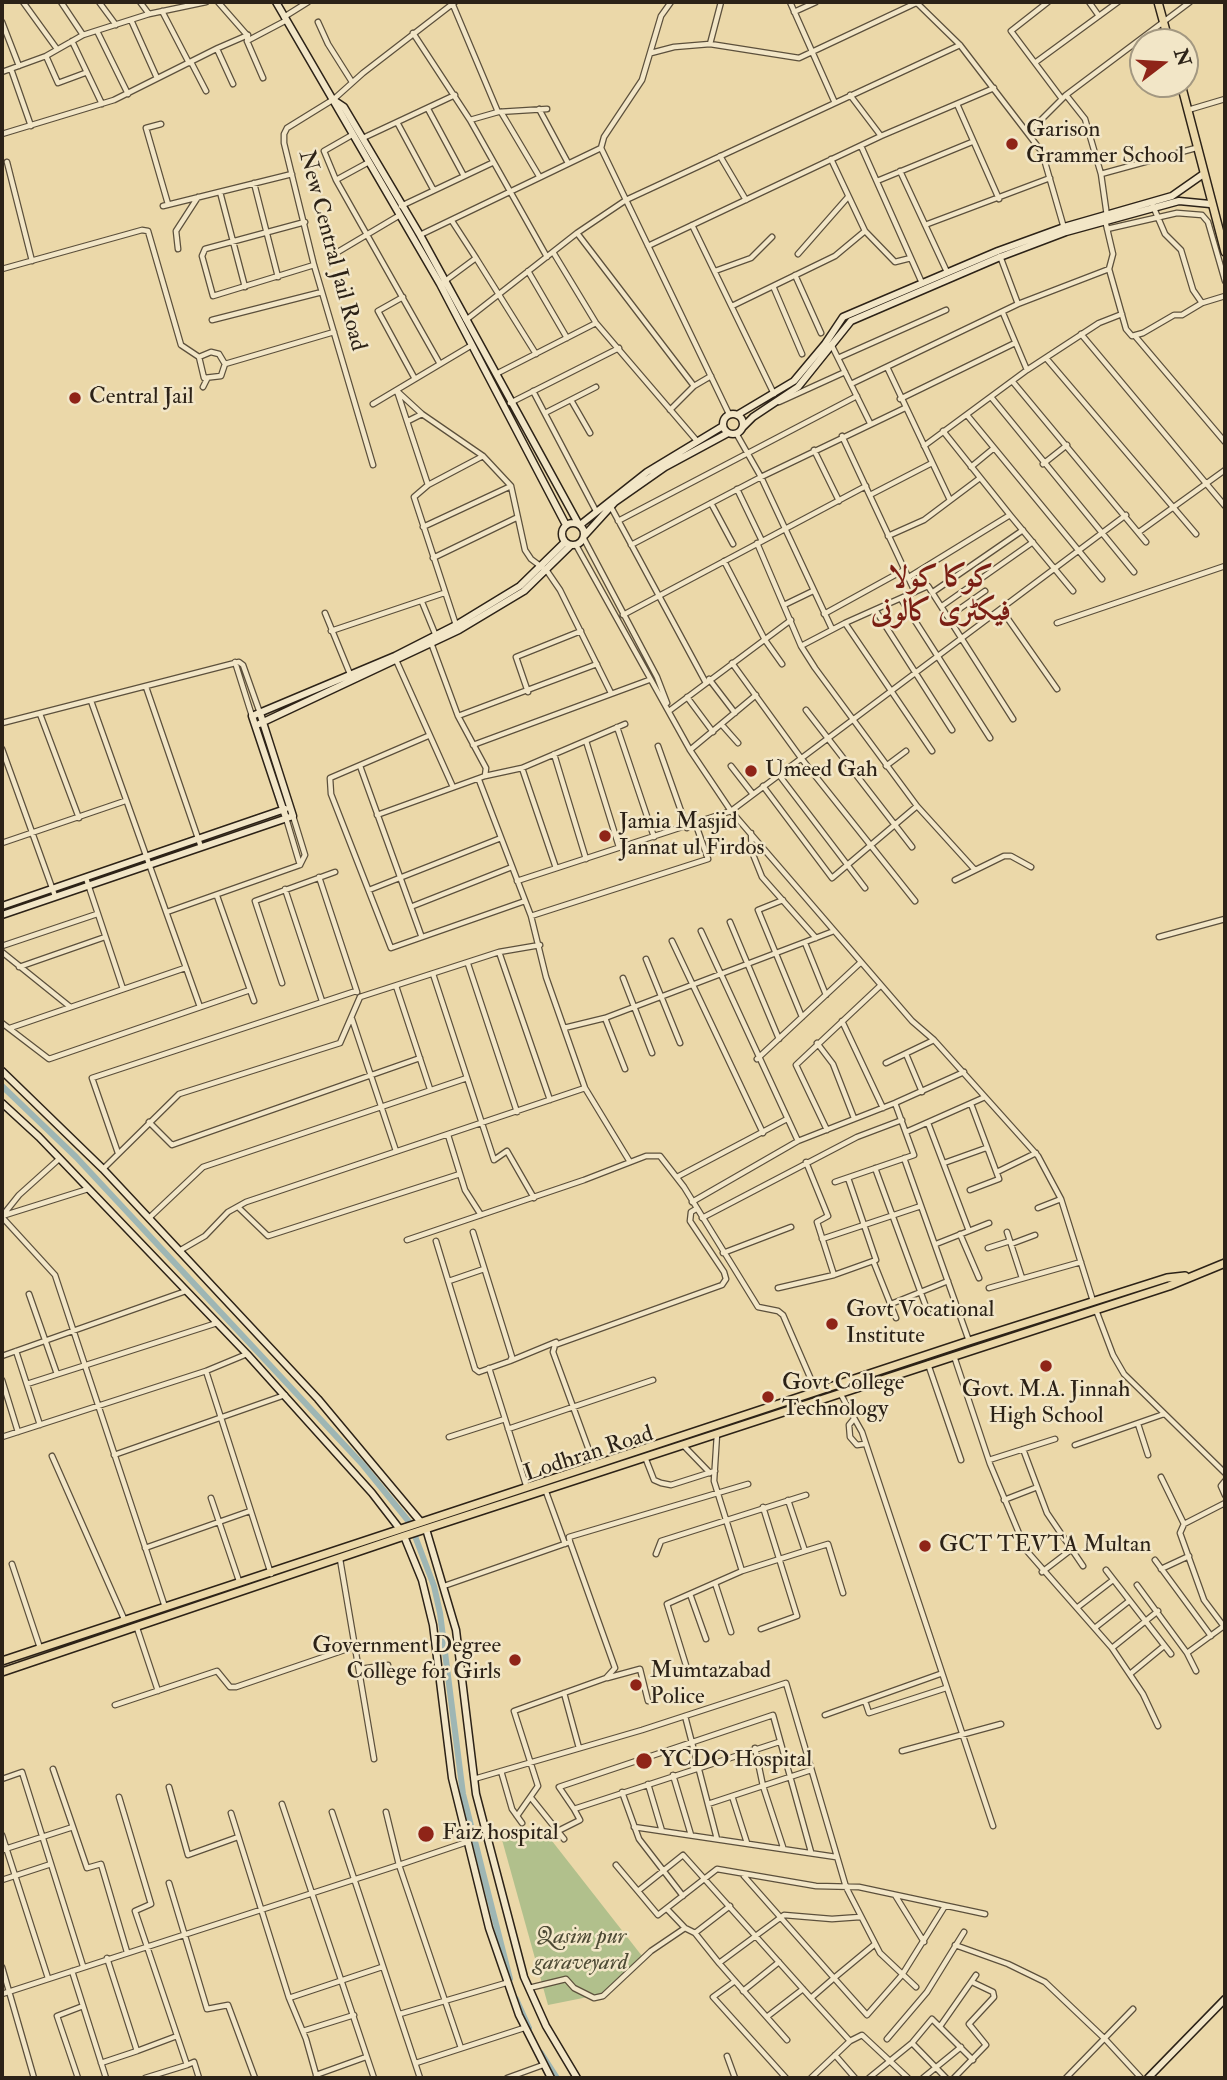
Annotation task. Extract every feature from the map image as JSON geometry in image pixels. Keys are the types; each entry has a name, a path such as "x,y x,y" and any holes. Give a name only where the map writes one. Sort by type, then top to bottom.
{"main road":[{"path":"276,2 334,99 352,135 420,235 431,262 445,281 466,320 486,365 584,537"},
{"path":"1158,2 1166,28"},
{"path":"1185,98 1202,175 1210,204 1222,230 1225,252"},
{"path":"334,99 344,107 363,138 431,262 472,345 495,374 566,525"},
{"path":"725,430 724,419 775,394 794,381 825,344 843,317 947,272 1065,229 1106,221 1152,205 1172,197 1202,175"},
{"path":"1152,205 1179,201 1210,204"},
{"path":"566,525 579,524 647,472 697,441 725,430 739,431 753,417 798,387 851,321 999,254"},
{"path":"733,415 739,431"},
{"path":"255,725 503,605 570,544 584,537 611,507 665,467 725,430"},
{"path":"566,525 562,531 570,544"},
{"path":"432,640 544,569"},
{"path":"2,915 87,881 200,843 290,817 252,716 350,674 396,659"},
{"path":"260,713 287,808"},
{"path":"200,843 287,808"},
{"path":"2,905 54,893"},
{"path":"2,1071 103,1169 318,1399 418,1522"},
{"path":"2,1103 218,1322 285,1395 399,1528"},
{"name":"Lodhran Road","path":"2,1661 526,1485 969,1341 1169,1286 1189,1275 1225,1263"},
{"name":"Lodhran Road","path":"2,1672 1095,1306"},
{"path":"423,1530 444,1586 456,1630 473,1780 529,1989 545,2026 577,2078"},
{"path":"404,1536 422,1580 433,1625 452,1778 467,1842 506,1983 524,2028 551,2078"},
{"path":"1148,2078 1225,1999"}],"street":[{"path":"23,2 57,50"},
{"path":"61,2 83,35"},
{"path":"99,2 116,25"},
{"path":"140,2 149,14"},
{"path":"2,72 46,56 83,35 149,14 206,2"},
{"path":"218,2 248,38 263,78"},
{"path":"2,134 128,94 217,49 248,38 285,19 308,2"},
{"path":"671,2 661,16 642,80 604,137 601,148 711,376 733,415"},
{"path":"710,44 721,2"},
{"path":"790,2 835,103"},
{"path":"794,12 816,2"},
{"path":"651,52 710,44 791,58 811,52 916,2 960,45 1042,152 1065,229"},
{"path":"1048,2 1011,31 1085,119 1101,174 1113,254 1109,269 1126,329 1225,442"},
{"path":"1089,2 1099,16"},
{"path":"1036,62 1118,2"},
{"path":"1028,133 1064,97 1189,2"},
{"path":"454,4 500,112 539,176"},
{"name":"New Central Jail Road","path":"373,465 314,265 284,143 287,128 334,99 413,33 454,4"},
{"path":"162,11 206,91"},
{"path":"131,20 157,78"},
{"path":"2,22 19,66"},
{"path":"318,22 328,44 352,82"},
{"path":"97,31 128,94"},
{"path":"413,33 455,94 547,257"},
{"path":"72,41 102,104"},
{"path":"466,320 577,233 626,200 960,45"},
{"path":"217,49 233,84"},
{"path":"46,56 58,83 86,73"},
{"path":"11,69 31,126"},
{"path":"648,246 881,136 994,88"},
{"path":"363,138 398,124 455,94"},
{"path":"849,95 881,136"},
{"path":"1188,110 1225,99"},
{"path":"957,104 999,198"},
{"path":"428,109 464,176"},
{"path":"539,109 568,163"},
{"path":"470,120 500,112 547,109"},
{"path":"161,124 146,128 165,205 292,174"},
{"path":"398,124 433,190"},
{"path":"352,135 324,151 336,180 440,364"},
{"path":"877,181 972,142"},
{"path":"861,146 922,283"},
{"path":"420,235 601,148"},
{"path":"1101,174 1196,148"},
{"path":"720,156 746,200"},
{"path":"831,159 864,231 895,262 911,258"},
{"path":"7,162 33,261"},
{"path":"336,180 369,162"},
{"path":"331,256 368,234 400,209 433,190 492,163"},
{"path":"900,171 947,272"},
{"path":"925,225 1050,178"},
{"path":"254,183 278,277"},
{"path":"220,192 245,287"},
{"path":"178,249 176,231 199,197"},
{"path":"798,254 848,197"},
{"path":"1152,205 1165,234 1181,250 1193,290 1202,303"},
{"path":"1106,221 1158,218 1187,212 1206,218 1225,281"},
{"path":"452,220 536,354"},
{"path":"305,222 205,249 202,256 213,296 314,265"},
{"path":"692,225 775,394"},
{"path":"2,269 148,231 181,345 199,357"},
{"path":"732,306 835,256 864,231"},
{"path":"577,233 694,386"},
{"path":"715,271 751,258 772,237"},
{"path":"554,252 596,323 697,441"},
{"path":"999,254 1018,304"},
{"path":"445,281 476,258"},
{"path":"851,384 1018,304 1109,269"},
{"path":"528,271 567,338"},
{"path":"795,275 821,333"},
{"path":"773,286 802,354"},
{"path":"212,320 323,292"},
{"path":"1135,337 1202,303 1225,296"},
{"path":"403,297 378,312 415,379"},
{"path":"838,358 946,310"},
{"path":"1003,313 1027,370"},
{"path":"924,446 1081,334 1122,314"},
{"path":"495,374 596,323"},
{"path":"226,364 334,332"},
{"path":"1081,334 1208,482 1225,506"},
{"path":"900,399 1016,343"},
{"path":"373,404 472,345"},
{"path":"832,346 870,423"},
{"path":"510,403 619,348"},
{"path":"199,357 211,352 219,354 226,364"},
{"path":"199,357 199,367 207,379"},
{"path":"1046,358 1196,534"},
{"path":"202,387 207,379 221,376 226,364"},
{"path":"887,368 950,499"},
{"path":"775,404 845,372"},
{"path":"670,410 694,386 711,376"},
{"path":"1013,382 1146,542"},
{"path":"545,413 596,387"},
{"path":"397,391 422,414 483,456 511,486 525,550 544,569 581,631 611,692"},
{"path":"397,391 428,485"},
{"path":"533,391 596,511"},
{"path":"618,521 857,396"},
{"path":"990,397 1134,572"},
{"path":"571,400 590,433"},
{"path":"631,545 842,436 905,408"},
{"path":"408,421 422,414"},
{"path":"967,415 1102,579"},
{"path":"739,431 832,629"},
{"path":"943,431 1073,592"},
{"path":"842,436 915,592"},
{"path":"1043,464 1067,445"},
{"path":"971,467 994,449"},
{"path":"814,450 839,501"},
{"path":"456,625 415,498 428,485 483,456"},
{"path":"870,495 932,464"},
{"path":"1139,532 1225,470"},
{"path":"888,536 924,520 980,478"},
{"path":"423,527 511,486"},
{"path":"623,615 866,486"},
{"path":"737,489 801,646 917,806 975,870"},
{"path":"711,503 733,544"},
{"path":"611,507 658,596 708,681 736,713"},
{"path":"517,881 619,847 687,828 731,811 939,658 1126,515"},
{"path":"909,578 1010,516"},
{"path":"433,558 516,518"},
{"path":"933,592 1023,530"},
{"path":"584,537 657,677 669,711"},
{"path":"942,606 1033,542"},
{"path":"570,544 625,633 690,750 731,811 880,986 964,1072 1036,1153 1053,1179 1061,1199 1095,1306 1118,1365 1164,1414 1222,1466 1225,1473"},
{"path":"724,561 765,640 782,664"},
{"path":"1058,623 1225,566"},
{"path":"824,614 904,570"},
{"path":"801,646 832,629 928,586 1013,719"},
{"path":"784,605 813,591"},
{"path":"948,617 985,591"},
{"path":"331,631 444,593"},
{"path":"901,599 990,738"},
{"path":"422,602 458,716 486,768 485,776"},
{"path":"1002,609 1057,688"},
{"path":"876,611 952,730"},
{"path":"326,612 331,631 350,674"},
{"path":"669,711 791,620"},
{"path":"845,623 932,751"},
{"path":"625,633 631,630"},
{"path":"528,692 516,657 581,631"},
{"path":"396,659 428,736 453,786"},
{"path":"234,662 252,716"},
{"path":"2,723 234,662 243,665 260,713"},
{"path":"732,663 870,848 915,901"},
{"path":"458,716 597,664"},
{"path":"473,746 611,692 649,680"},
{"path":"146,687 200,843"},
{"path":"690,750 756,695"},
{"path":"687,696 713,732"},
{"path":"91,701 200,1007"},
{"path":"806,710 912,847"},
{"path":"40,714 79,818"},
{"path":"377,815 453,786 522,768 625,724"},
{"path":"722,724 738,743"},
{"path":"617,727 654,837"},
{"path":"428,736 330,778 331,794 391,947 525,901"},
{"path":"586,741 619,847"},
{"path":"658,746 687,828"},
{"path":"2,749 54,893"},
{"path":"886,766 906,751"},
{"path":"554,754 586,859"},
{"path":"360,766 413,906 421,935"},
{"path":"731,766 752,793"},
{"path":"522,768 556,868"},
{"path":"779,775 865,888"},
{"path":"479,780 531,916 546,977 585,1088 630,1163"},
{"path":"762,786 831,877 847,867 917,806"},
{"path":"2,843 125,801"},
{"path":"167,912 300,864 305,855 290,817"},
{"path":"531,916 708,859 696,825"},
{"path":"751,832 752,852 759,871 816,938"},
{"path":"369,890 501,838"},
{"path":"955,880 1004,856 1011,856 1031,867"},
{"path":"413,906 512,867"},
{"path":"282,984 255,901 335,872"},
{"path":"319,877 360,997"},
{"path":"87,881 123,989"},
{"path":"285,889 322,1001"},
{"path":"217,896 254,1001"},
{"path":"783,900 758,910 802,1017"},
{"path":"2,946 97,914"},
{"path":"1159,937 1225,919"},
{"path":"730,922 779,1039"},
{"path":"701,931 757,1059 798,1141"},
{"path":"564,1028 605,1018 834,931"},
{"path":"19,967 105,937"},
{"path":"672,941 763,1133"},
{"path":"805,943 826,995"},
{"path":"360,997 499,952 540,945"},
{"path":"2,952 69,1006"},
{"path":"499,952 550,1100"},
{"path":"646,959 680,1042"},
{"path":"757,1059 860,963"},
{"path":"468,964 517,1112"},
{"path":"9,1028 185,968"},
{"path":"433,974 494,1160 507,1151 534,1198"},
{"path":"623,978 652,1053"},
{"path":"396,986 430,1089"},
{"path":"827,1130 796,1068 817,1043 880,986"},
{"path":"2,1023 49,1059 250,990"},
{"path":"118,1153 111,1139 93,1078 356,991"},
{"path":"103,1169 179,1094 340,1043 360,997"},
{"path":"352,1018 396,1151"},
{"path":"605,1018 625,1069"},
{"path":"842,1021 883,1108"},
{"path":"886,1063 934,1040"},
{"path":"817,1043 834,1064 854,1118"},
{"path":"906,1054 922,1092"},
{"path":"149,1122 172,1145 420,1058"},
{"path":"692,1202 798,1141 922,1092 964,1072"},
{"path":"149,1218 203,1167 467,1078"},
{"path":"178,1251 205,1236 228,1212 238,1207 585,1088"},
{"path":"906,1132 985,1097"},
{"path":"835,1182 914,1154 895,1103"},
{"path":"970,1190 997,1181 997,1172 971,1104"},
{"path":"677,1177 787,1119"},
{"path":"702,1218 806,1161 856,1137 902,1120"},
{"path":"928,1123 969,1231"},
{"path":"448,1135 465,1190 481,1215"},
{"path":"944,1163 986,1148"},
{"path":"997,1172 1036,1153"},
{"path":"407,1240 534,1198 646,1156 660,1156 677,1177 760,1310 770,1308 783,1315 816,1391"},
{"path":"904,1158 969,1341"},
{"path":"2,1216 19,1195 59,1159"},
{"path":"806,1161 828,1216 817,1222 834,1275"},
{"path":"874,1168 929,1315"},
{"path":"238,1207 268,1237 460,1174"},
{"path":"848,1178 876,1260 874,1264 896,1318"},
{"path":"2,1216 88,1189"},
{"path":"1038,1208 1061,1199"},
{"path":"822,1239 921,1206"},
{"path":"436,1241 475,1369 479,1372 722,1285 726,1279 724,1272 690,1220 691,1212 696,1209"},
{"path":"2,1216 53,1271 165,1607"},
{"path":"936,1244 989,1223"},
{"path":"723,1253 791,1227"},
{"path":"473,1232 512,1357 510,1361"},
{"path":"1007,1232 1022,1278"},
{"path":"960,1234 979,1278"},
{"path":"988,1248 1035,1235"},
{"path":"989,1288 1082,1262"},
{"path":"778,1288 874,1264"},
{"path":"448,1282 484,1269"},
{"path":"891,1304 948,1282"},
{"path":"2,1356 187,1290"},
{"path":"29,1294 57,1374"},
{"path":"27,1384 218,1322"},
{"path":"557,1342 553,1352 594,1464"},
{"path":"16,1351 40,1425"},
{"path":"2,1437 206,1371 247,1354"},
{"path":"954,1355 989,1460 1026,1550 1042,1572 1078,1607 1112,1648 1130,1674 1158,1726"},
{"path":"928,1363 961,1460"},
{"path":"489,1368 526,1485"},
{"path":"206,1371 274,1581"},
{"path":"2,1380 18,1432"},
{"path":"508,1429 653,1380"},
{"path":"839,1392 862,1432 864,1444 872,1459 940,1674 993,1826"},
{"path":"114,1455 285,1395"},
{"path":"1075,1445 1164,1414"},
{"path":"449,1437 505,1419"},
{"path":"853,1420 849,1425 850,1437 857,1445 864,1444"},
{"path":"1138,1424 1148,1455"},
{"path":"717,1433 712,1472 742,1572"},
{"path":"989,1460 1055,1439"},
{"path":"682,1444 712,1472"},
{"path":"1023,1449 1035,1488 1047,1513 1083,1566"},
{"path":"51,1456 125,1621"},
{"path":"645,1457 654,1480 661,1483 671,1485 712,1472"},
{"path":"1161,1477 1184,1524"},
{"path":"543,1480 615,1668 606,1678"},
{"path":"1225,1480 1221,1486 1225,1495"},
{"path":"568,1543 569,1537 748,1484"},
{"path":"1004,1500 1035,1488"},
{"path":"656,1554 661,1541 806,1495"},
{"path":"211,1498 239,1581"},
{"path":"788,1500 804,1551"},
{"path":"1188,1653 1224,1627 1205,1600 1180,1533 1184,1524 1225,1503"},
{"path":"761,1629 797,1616 763,1507"},
{"path":"145,1548 250,1511"},
{"path":"444,1586 568,1543"},
{"path":"689,1675 667,1604 742,1572 828,1544 843,1593"},
{"path":"1042,1572 1072,1549"},
{"path":"1161,1569 1189,1556"},
{"path":"340,1559 374,1759"},
{"path":"1155,1560 1211,1636"},
{"path":"12,1564 40,1648"},
{"path":"1106,1570 1171,1654"},
{"path":"1078,1607 1113,1580"},
{"path":"716,1583 731,1632"},
{"path":"1136,1585 1188,1653 1196,1671"},
{"path":"690,1594 706,1639"},
{"path":"1096,1627 1129,1601"},
{"path":"1112,1648 1158,1611"},
{"path":"137,1628 158,1690"},
{"path":"116,1705 217,1671 230,1687 236,1687 356,1646"},
{"path":"1130,1674 1164,1646"},
{"path":"360,1669 388,1665"},
{"path":"517,1816 532,1799 538,1786 514,1711 606,1678 640,1669 648,1701"},
{"path":"824,1715 940,1674"},
{"path":"473,1780 786,1683 846,1887 876,1944 916,1987"},
{"path":"865,1701 869,1713 946,1688"},
{"path":"564,1693 579,1748"},
{"path":"558,1831 580,1820 559,1787 773,1715 811,1852"},
{"path":"685,1716 717,1839"},
{"path":"902,1751 1001,1724"},
{"path":"574,1809 779,1742"},
{"path":"755,1748 763,1786 783,1847"},
{"path":"54,1769 87,1868 101,1864 127,1952"},
{"path":"708,1804 811,1770"},
{"path":"501,1771 522,1823"},
{"path":"2,1779 22,1772 83,1966"},
{"path":"673,1775 691,1835"},
{"path":"648,1784 662,1831"},
{"path":"169,1787 188,1856 238,1837"},
{"path":"622,1792 639,1839 683,1896"},
{"path":"732,1796 747,1843"},
{"path":"119,1797 151,1904 135,1911 187,2065"},
{"path":"532,1799 564,1839"},
{"path":"282,1804 374,2078"},
{"path":"332,1812 420,2078"},
{"path":"386,1812 399,1866 461,2048"},
{"path":"231,1813 316,2077 366,2057"},
{"path":"4,1849 74,1827"},
{"path":"634,1827 783,1847 836,1857"},
{"path":"2,1835 4,1849 16,1876 48,1978"},
{"path":"2,1994 467,1842"},
{"path":"638,1891 683,1855 850,2041"},
{"path":"2,1880 51,1864"},
{"path":"616,1865 658,1915 717,1870 744,1876 846,1887 985,1914"},
{"path":"744,1876 867,2015 902,1975 944,1906"},
{"path":"169,1883 207,2009 228,2005 255,2078"},
{"path":"894,1895 924,1942"},
{"path":"695,1933 730,1906"},
{"path":"667,1909 685,1928 695,1933 787,2040"},
{"path":"719,1963 781,1917 860,1917"},
{"path":"529,1989 566,1979 574,1988 594,1998 603,1996 651,1951 685,1928"},
{"path":"887,2039 927,1992 964,1932"},
{"path":"811,1998 876,1944"},
{"path":"955,1945 1008,1964 1045,1982 1106,2040 1141,2078"},
{"path":"107,1958 137,2051"},
{"path":"743,1991 779,1962"},
{"path":"2,1966 34,2078"},
{"path":"289,1998 382,1967"},
{"path":"72,1971 106,2078"},
{"path":"940,2025 976,1975"},
{"path":"735,1981 713,1997 786,2078"},
{"path":"954,2078 986,2045 970,2028 969,2021 994,1997 991,1989 972,1982"},
{"path":"400,2014 506,1983"},
{"path":"768,2016 803,1989"},
{"path":"78,2078 57,2016 83,2006"},
{"path":"1066,2078 1106,2040 1133,2009"},
{"path":"303,2031 354,2015"},
{"path":"869,2078 912,2043 932,2019 973,2060"},
{"path":"416,2063 524,2028"},
{"path":"811,2078 850,2041 862,2035 908,2078"},
{"path":"101,2063 177,2036"},
{"path":"912,2043 946,2078"},
{"path":"923,2078 961,2047"},
{"path":"835,2055 855,2078"},
{"path":"727,2056 735,2078"},
{"path":"145,2078 194,2062 199,2078"},
{"path":"507,2078 543,2065"}],"green space":[{"name":"Qasim pur garaveyard","path":"499,1829 545,1832 642,1956 608,1993 548,2005"}],"waterway":[{"path":"2,1086 76,1157 363,1465 410,1523 434,1586 440,1613 463,1794 510,1979"},
{"path":"516,1999 529,2028"},
{"path":"541,2053 557,2078"}],"place":[{"name":"Garison Grammer School","path":"1012,144"},
{"name":"Central Jail","path":"75,398"},
{"name":"Umeed Gah","path":"751,771"},
{"name":"Jamia Masjid Jannat ul Firdos","path":"605,836"},
{"name":"Govt Vocational Institute","path":"832,1324"},
{"name":"Govt. M.A. Jinnah High School","path":"1046,1366"},
{"name":"Govt College Technology","path":"768,1397"},
{"name":"GCT TEVTA Multan","path":"925,1546"},
{"name":"Government Degree College for Girls","path":"515,1660"},
{"name":"Mumtazabad Police","path":"636,1685"},
{"name":"YCDO Hospital","path":"644,1761"},
{"name":"Faiz hospital","path":"426,1834"}],"district":[{"name":"کوکا کولا فیکٹری کالونی","path":"941,597"}]}
